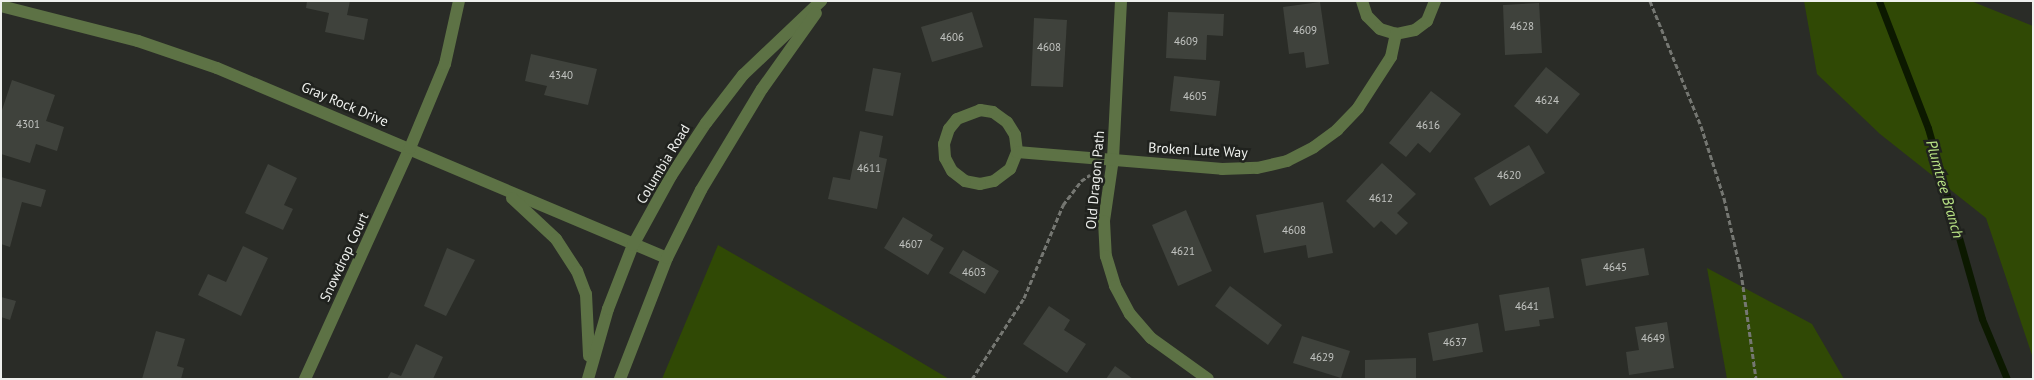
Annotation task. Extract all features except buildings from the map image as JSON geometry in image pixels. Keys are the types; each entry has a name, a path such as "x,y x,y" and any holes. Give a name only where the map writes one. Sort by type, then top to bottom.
{"street":[{"name":"Snowdrop Court","path":"305,379 410,148 445,64 459,1"},
{"name":"Columbia Road","path":"588,379 590,364 633,245 670,176 706,123 743,75 821,1"},
{"path":"620,379 667,258 730,139 825,1"},
{"name":"Old Dragon Path","path":"1121,1 1113,159 1104,221 1106,256 1115,286 1130,314 1151,338 1208,379"},
{"path":"1362,1 1367,16 1380,28 1396,34 1415,30 1427,21 1435,1"},
{"name":"Gray Rock Drive","path":"1,6 138,41 217,68 410,148 504,192 667,258"},
{"name":"Broken Lute Way","path":"1017,152 1222,169 1257,168 1287,161 1314,147 1337,130 1358,108 1391,57 1396,34"},
{"path":"980,110 993,112 1007,122 1015,135 1017,152 1010,169 994,181 980,184 965,181 952,171 945,158 944,144 948,129 957,119 969,112 980,110"},
{"path":"504,192 556,239 577,272 586,294 590,364"}],"path":[{"path":"1650,1 1701,126 1724,198 1741,272 1756,379"},
{"path":"972,379 1024,298 1063,205 1081,181 1113,159"}],"green space":[{"path":"1804,1 1971,1 2033,26 2033,358 1986,218 1880,134 1817,74"},
{"path":"718,245 897,348 949,379 662,379"},
{"path":"1707,268 1812,324 1844,379 1727,379"}],"waterway":[{"name":"Plumtree Branch","path":"1879,1 1928,128 1982,319 2007,379"}]}
